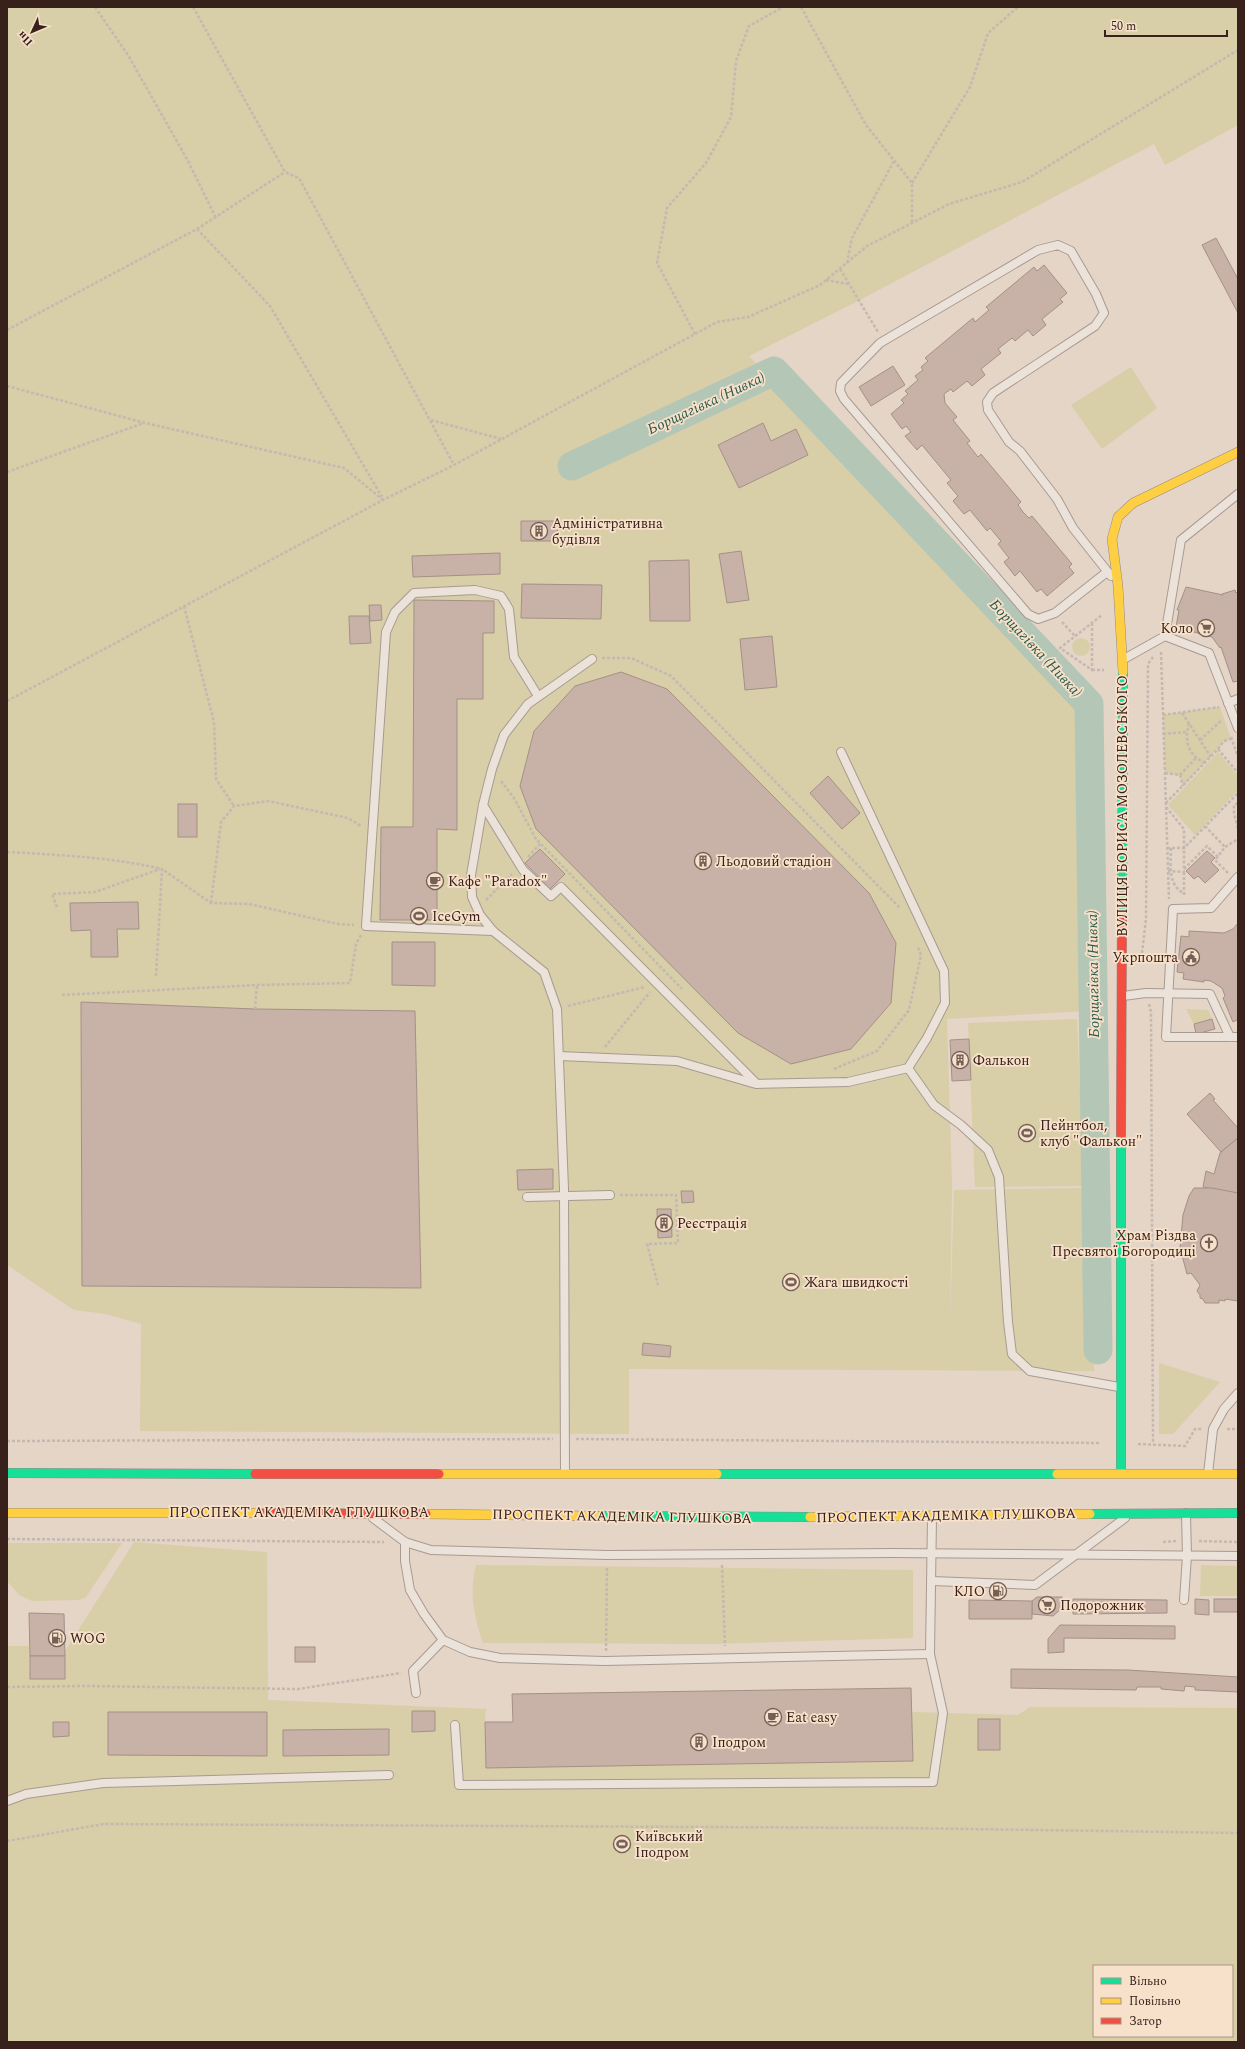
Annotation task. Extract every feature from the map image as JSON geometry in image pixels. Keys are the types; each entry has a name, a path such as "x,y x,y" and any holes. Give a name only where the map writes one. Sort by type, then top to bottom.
{"main road":[{"name":"ВУЛИЦЯ БОРИСА МОЗОЛЕВСЬКОГО","path":"1121,1473 1120,1388 1123,660 1118,586 1112,539 1118,517 1133,503 1238,452"},
{"path":"7,1473 811,1476 1121,1473 1238,1474"},
{"name":"ПРОСПЕКТ АКАДЕМІКА ГЛУШКОВА","path":"7,1513 154,1511 364,1512 556,1516 814,1517 1238,1513"}],"lane":[{"path":"1108,572 1055,613 1038,619 1028,614 844,399 840,391 841,383 883,341 1038,250 1058,244 1071,251 1096,294 1104,313 1095,326 993,393 987,402 988,410 1009,442 1020,451 1058,499 1073,528 1108,572 1118,586"},
{"path":"1165,636 1181,540 1238,494"},
{"path":"1097,580 1101,564"},
{"path":"493,931 366,926 386,632 395,612 414,593 475,590 501,596 508,609 514,657 538,696"},
{"path":"1123,660 1165,636"},
{"path":"1165,636 1209,653 1238,728"},
{"path":"565,1474 563,1196 557,1009 544,972 493,931 478,909 472,897 471,875 483,805 492,769 504,735 528,704 592,658"},
{"path":"1228,703 1238,699"},
{"path":"559,1056 677,1061 756,1084 848,1082 908,1068 927,1038 944,1003 944,971 841,752"},
{"path":"483,805 520,865 551,896 561,887 756,1084"},
{"path":"1121,996 1146,993 1168,993 1210,994 1234,1037 1166,1037 1168,993 1173,909 1211,908 1237,879"},
{"path":"908,1068 934,1105 961,1125 988,1150 999,1177 1008,1322 1012,1354 1030,1371 1120,1388"},
{"path":"527,1197 610,1195"},
{"path":"1208,1474 1213,1429 1224,1409 1238,1392"},
{"path":"364,1512 405,1542 431,1550 607,1555 893,1553 932,1555 1078,1554 1238,1556"},
{"path":"932,1581 1036,1584 1078,1554 1130,1513"},
{"path":"1184,1600 1187,1556 1186,1513"},
{"path":"455,1725 459,1785 933,1782 943,1713 930,1654 932,1515"},
{"path":"405,1542 405,1561 410,1590 424,1614 443,1640 470,1652 500,1658 606,1661 930,1654"},
{"path":"416,1692 413,1671 443,1640"},
{"path":"7,1801 26,1794 103,1783 389,1775"}],"path":[{"path":"95,7 128,55 188,161 216,218"},
{"path":"193,7 285,172 299,178 454,465"},
{"path":"695,334 657,263 667,208 706,163 731,117 736,61 749,26 783,7"},
{"path":"801,7 866,125 912,183"},
{"path":"912,223 912,183 970,87 988,33 1018,7"},
{"path":"7,701 383,500 454,465 716,322 748,317 820,286 867,246 948,204 1022,182 1238,50"},
{"path":"847,263 852,238 894,160"},
{"path":"7,330 197,229 285,172"},
{"path":"197,229 270,306 383,500"},
{"path":"840,269 883,341"},
{"path":"826,280 849,284"},
{"path":"7,386 145,423 344,468 383,500"},
{"path":"431,420 502,439"},
{"path":"7,472 145,423"},
{"path":"1092,623 1092,670 1060,648 1075,636 1119,602"},
{"path":"184,606 214,722 216,779 234,806"},
{"path":"1055,613 1075,636"},
{"path":"1142,955 1146,919 1148,664 1165,636"},
{"path":"1160,644 1167,848 1170,871 1175,888 1185,894"},
{"path":"592,658 631,658 671,676 905,913"},
{"path":"1163,715 1220,707 1222,713"},
{"path":"1182,713 1211,757"},
{"path":"1200,740 1224,718 1226,725"},
{"path":"1189,723 1186,732 1187,746 1196,758 1205,763"},
{"path":"1163,734 1186,732"},
{"path":"1229,732 1238,757"},
{"path":"1166,805 1224,741 1231,739"},
{"path":"1218,749 1238,773"},
{"path":"1180,775 1196,758"},
{"path":"492,769 514,798 540,844 684,991"},
{"path":"1165,773 1180,775"},
{"path":"1180,775 1183,786"},
{"path":"1167,848 1184,848 1238,793"},
{"path":"211,903 221,822 234,806 268,801 348,818 372,832"},
{"path":"1238,803 1234,804 1234,812 1238,829"},
{"path":"1166,805 1184,829 1185,894 1181,900"},
{"path":"1205,826 1225,847"},
{"path":"1237,879 1216,860 1225,847 1238,839"},
{"path":"478,909 540,844"},
{"path":"1170,871 1184,870 1207,846 1218,857"},
{"path":"1168,906 1171,848"},
{"path":"7,852 132,862 162,869 211,903 249,904 338,924 366,926 356,944 350,983 257,985 62,995"},
{"path":"58,907 52,894 95,892 162,869"},
{"path":"156,976 162,869"},
{"path":"828,1072 878,1051 908,1010 921,955 915,941"},
{"path":"557,1009 657,984"},
{"path":"596,1058 657,984"},
{"path":"255,1009 257,985"},
{"path":"1146,993 1151,1012 1153,1444"},
{"path":"610,1195 676,1195 678,1243 647,1244 658,1285"},
{"path":"7,1441 565,1439 1120,1443 1185,1446 1194,1429 1238,1429"},
{"path":"7,1539 388,1542"},
{"path":"606,1661 607,1555"},
{"path":"721,1555 725,1659"},
{"path":"7,1687 84,1686 298,1689 413,1671"},
{"path":"7,1841 104,1824 903,1828 1238,1833"}],"shaded area":[{"path":"7,7 1238,7 1238,125 1165,165 1154,144 858,301 749,356 1085,706 1087,1011 947,1019 952,1184 950,1328 954,1190 1086,1188 1094,1371 629,1369 629,1434 140,1431 141,1324 106,1314 74,1310 7,1265"},
{"path":"1131,367 1157,408 1102,449 1071,405"},
{"path":"1077,638 1085,638 1090,643 1088,654 1085,656 1077,656 1072,651 1072,643"},
{"path":"1220,707 1231,739 1224,741 1183,786 1180,775 1165,773 1163,715"},
{"path":"1218,752 1238,776 1238,790 1195,835 1168,805"},
{"path":"1186,1009 1208,1010 1212,1019 1194,1024"},
{"name":"Пейнтбол, клуб \"Фалькон\"","path":"1077,1019 1084,1186 975,1187 968,1023"},
{"path":"1159,1363 1220,1382 1173,1434 1159,1434"},
{"name":"Київський Іподром","path":"134,1542 267,1552 268,1700 486,1709 485,1722 513,1722 512,1694 911,1688 912,1712 1018,1715 1030,1707 1238,1708 1238,2042 7,2042 7,1646 29,1646 30,1679 65,1679 65,1651"},
{"path":"7,1543 122,1543 86,1597 80,1600 32,1601 19,1595 7,1581"},
{"path":"476,1565 913,1570 913,1638 710,1644 483,1643 477,1624 473,1595"},
{"path":"1201,1565 1238,1566 1238,1596 1200,1596"}],"building":[{"path":"1216,238 1238,279 1238,313 1202,245"},
{"path":"1044,265 1067,293 1060,299 1063,302 1042,319 1046,325 1033,336 1028,330 1015,341 1012,338 998,349 1001,353 981,369 985,375 972,386 967,381 953,392 951,389 944,394 945,403 957,417 953,420 970,441 967,443 978,457 981,454 1021,502 1018,505 1023,512 1029,518 1032,516 1072,564 1069,567 1074,573 1047,596 1041,589 1037,592 1020,571 1015,576 1004,562 1009,558 998,544 1001,541 990,528 987,531 970,510 964,514 953,501 958,496 947,483 951,480 922,445 917,450 905,436 911,432 906,426 902,429 891,414 904,403 901,400 908,394 905,391 918,380 915,376 923,370 921,367 928,361 925,358 973,318 975,322 989,310 986,307 1034,267 1037,271"},
{"path":"893,366 905,385 871,406 859,387"},
{"path":"763,423 771,441 796,429 808,455 739,488 718,445"},
{"name":"Адміністративна будівля","path":"521,521 557,521 558,541 521,541"},
{"path":"741,551 749,600 727,603 719,554"},
{"path":"500,553 500,574 413,577 412,556"},
{"path":"689,560 690,621 650,621 649,561"},
{"path":"522,584 602,585 601,619 521,618"},
{"path":"1186,587 1223,595 1222,594 1235,590 1236,593 1238,591 1238,681 1233,682 1221,647 1220,648 1212,637 1176,627 1179,610 1177,610"},
{"path":"414,600 494,601 494,633 483,633 483,699 457,699 457,830 437,829 437,920 380,920 381,827 413,827"},
{"path":"369,605 381,605 382,620 370,621"},
{"path":"349,616 369,616 371,643 350,644"},
{"path":"772,636 777,687 745,690 740,639"},
{"name":"Льодовий стадіон","path":"621,672 667,689 869,893 896,943 891,1003 851,1049 791,1064 738,1033 536,829 520,786 534,731 575,686"},
{"path":"828,776 860,813 842,829 810,793"},
{"path":"178,804 197,804 197,837 178,837"},
{"path":"540,849 565,874 550,889 525,863"},
{"path":"1207,851 1215,858 1211,862 1219,870 1205,883 1198,876 1194,879 1186,871"},
{"path":"138,902 139,929 117,929 118,957 91,957 91,930 71,931 70,903"},
{"path":"1238,923 1238,1022 1237,1020 1233,1022 1223,998 1225,996 1222,988 1211,981 1204,980 1204,982 1183,979 1184,973 1177,972 1181,936 1189,937 1189,931 1224,933 1233,929"},
{"path":"392,942 435,942 435,986 392,985"},
{"path":"81,1002 255,1009 415,1011 421,1288 82,1286"},
{"path":"1212,1019 1215,1029 1196,1034 1194,1024"},
{"name":"Фалькон","path":"969,1039 971,1080 952,1081 950,1040"},
{"path":"1210,1093 1215,1099 1213,1100 1238,1128 1238,1138 1221,1152 1187,1114"},
{"path":"1238,1138 1238,1194 1203,1187 1206,1171 1214,1174 1220,1153"},
{"path":"553,1169 553,1189 518,1190 517,1170"},
{"name":"Храм Різдва Пресвятої Богородиці","path":"1194,1188 1212,1188 1238,1193 1238,1301 1225,1299 1225,1301 1219,1300 1219,1303 1205,1303 1203,1299 1200,1298 1197,1291 1200,1285 1191,1273 1187,1274 1180,1248 1183,1215 1189,1196"},
{"path":"681,1191 693,1191 694,1202 682,1203"},
{"name":"Реєстрація","path":"657,1209 671,1209 672,1237 658,1238"},
{"path":"643,1343 671,1346 670,1357 642,1355"},
{"name":"Подорожник","path":"1037,1597 1062,1597 1062,1608 1053,1616 1032,1614 1032,1601"},
{"path":"1073,1599 1167,1600 1167,1613 1073,1614"},
{"path":"1195,1599 1209,1600 1209,1615 1195,1614"},
{"path":"1214,1599 1238,1599 1238,1612 1214,1612"},
{"path":"969,1600 1032,1601 1032,1619 969,1619"},
{"path":"29,1613 64,1614 65,1656 30,1656"},
{"path":"1060,1625 1175,1626 1175,1639 1064,1638 1064,1652 1048,1653 1048,1639"},
{"path":"295,1647 315,1647 315,1662 295,1662"},
{"path":"30,1656 65,1656 65,1679 30,1679"},
{"path":"1011,1669 1128,1670 1238,1677 1238,1692 1195,1690 1195,1687 1185,1686 1184,1691 1161,1689 1161,1687 1137,1687 1136,1690 1011,1688"},
{"name":"Іподром","path":"911,1688 913,1761 486,1768 485,1722 513,1722 512,1694"},
{"path":"412,1711 435,1711 435,1731 412,1732"},
{"path":"108,1712 267,1712 267,1756 108,1755"},
{"path":"978,1719 1000,1719 1000,1750 978,1750"},
{"path":"53,1722 69,1722 69,1736 53,1737"},
{"path":"389,1729 389,1755 283,1756 283,1730"}],"waterway":[{"name":"Борщагівка (Нивка)","path":"572,466 774,371 1089,704 1098,1350"}],"traffic: fast":[{"path":"1122,914 1123,672"},
{"path":"1121,1135 1121,1473"},
{"path":"7,1473 255,1474"},
{"path":"717,1474 1057,1474"},
{"path":"1090,1514 1238,1513"},
{"path":"596,1516 810,1517"}],"traffic: slow":[{"path":"1123,672 1118,586 1112,539 1118,517 1133,503 1238,452"},
{"path":"439,1474 717,1474"},
{"path":"1057,1474 1238,1474"},
{"path":"7,1513 263,1513"},
{"path":"426,1514 596,1516"},
{"path":"810,1517 1090,1514"}],"traffic: jam":[{"path":"1121,1135 1122,914"},
{"path":"255,1474 439,1474"},
{"path":"263,1513 426,1514"}],"place":[{"name":"Адміністративна будівля","path":"539,531"},
{"name":"Коло","path":"1206,628"},
{"name":"Льодовий стадіон","path":"703,861"},
{"name":"Кафе \"Paradox\"","path":"435,881"},
{"name":"IceGym","path":"419,916"},
{"name":"Укрпошта","path":"1191,957"},
{"name":"Фалькон","path":"960,1060"},
{"name":"Пейнтбол, клуб \"Фалькон\"","path":"1027,1133"},
{"name":"Реєстрація","path":"664,1223"},
{"name":"Храм Різдва Пресвятої Богородиці","path":"1209,1243"},
{"name":"Жага швидкості","path":"791,1282"},
{"name":"КЛО","path":"998,1591"},
{"name":"Подорожник","path":"1047,1605"},
{"name":"WOG","path":"57,1638"},
{"name":"Eat easy","path":"773,1717"},
{"name":"Іподром","path":"699,1742"},
{"name":"Київський Іподром","path":"622,1844"}]}
